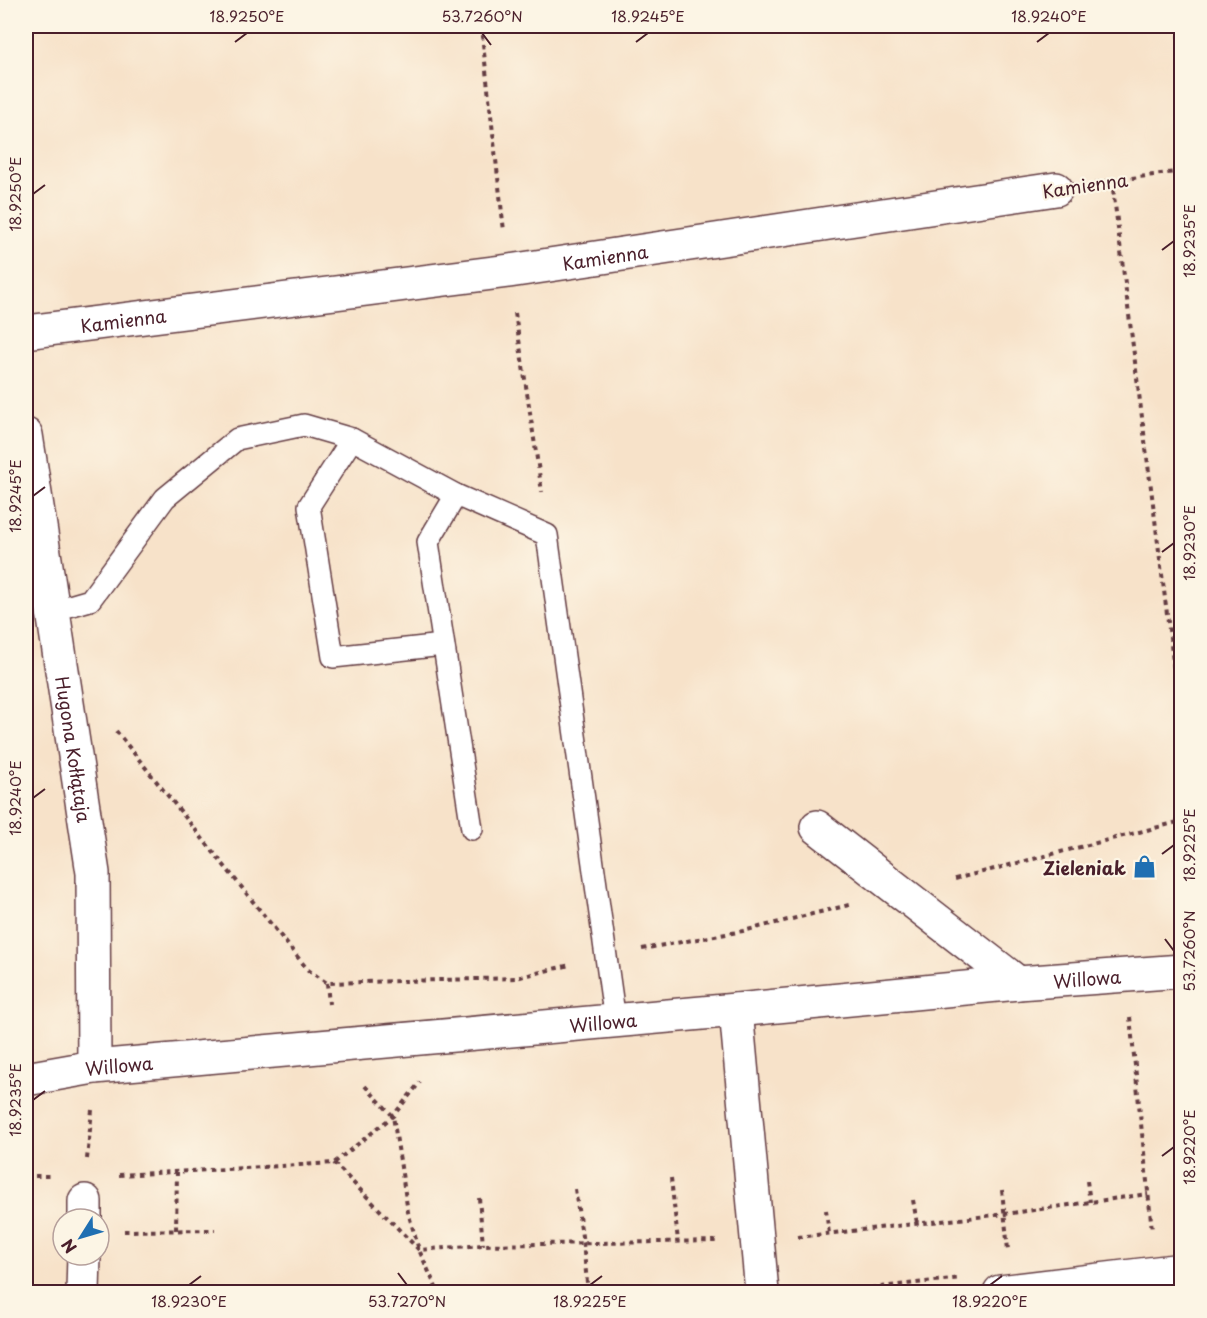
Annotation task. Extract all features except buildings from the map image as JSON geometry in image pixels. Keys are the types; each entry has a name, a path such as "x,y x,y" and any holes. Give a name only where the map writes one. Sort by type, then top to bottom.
{"street":[{"name":"Kamienna","path":"26,332 509,271 1056,189"},
{"name":"Hugona Kołłątaja","path":"26,435 65,702 93,873 94,1067"},
{"path":"817,827 1018,983"},
{"name":"Willowa","path":"26,1079 94,1067 1018,983 1182,971"},
{"path":"736,1010 762,1293"},
{"path":"83,1293 84,1267"},
{"path":"1000,1293 1182,1270"}],"lane":[{"path":"52,612 90,600 165,498 237,439 304,425 352,439 456,495 546,535 615,1021"},
{"path":"352,439 309,506 333,657 443,645"},
{"path":"456,495 428,542 472,829"}],"path":[{"path":"1177,26 1182,58"},
{"name":"Kamienna","path":"1056,189 1182,171"},
{"path":"1112,181 1182,732"},
{"path":"65,702 101,712 308,970 327,983 516,978 607,955"},
{"path":"1129,1007 1152,1239"},
{"path":"332,1045 334,1062 354,1074 393,1116 408,1212 420,1250 438,1293"},
{"path":"108,1176 334,1163 393,1116 422,1080"},
{"path":"86,1166 93,1099"},
{"path":"334,1163 420,1250 483,1245 774,1240 1005,1214 1148,1194"},
{"path":"176,1230 177,1172"},
{"path":"671,1178 678,1241"},
{"path":"1087,1181 1090,1203"},
{"path":"575,1189 588,1293"},
{"path":"1002,1190 1009,1260"},
{"path":"479,1198 483,1245"},
{"path":"913,1200 916,1223"},
{"path":"826,1210 829,1234"},
{"path":"121,1231 215,1230"},
{"path":"836,1293 967,1277"}],"place":[{"name":"Zieleniak","path":"1144,867"}]}
